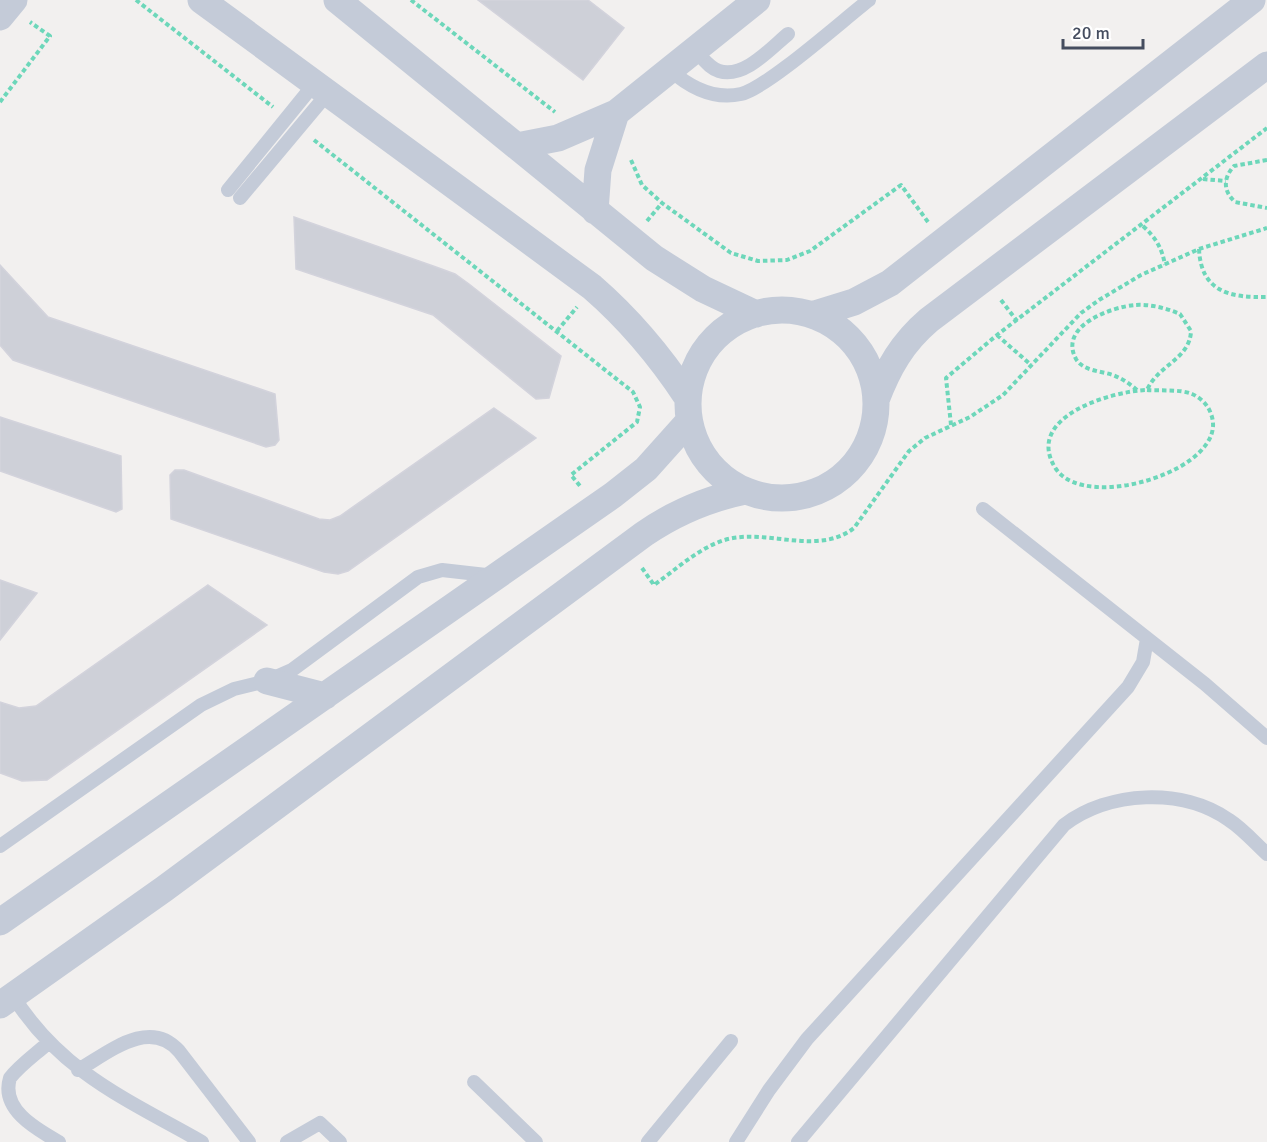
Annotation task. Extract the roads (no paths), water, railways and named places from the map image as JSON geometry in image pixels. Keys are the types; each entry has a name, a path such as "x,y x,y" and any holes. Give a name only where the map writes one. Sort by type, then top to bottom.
{"street":[{"path":"0,922 596,507 646,469 688,409 695,366 713,339 726,328 756,314 794,311 812,315 832,325 857,348 872,378 876,400 874,423 866,446 854,466 836,482 815,493 792,498 768,497 745,491 725,479 708,464 696,443 688,409 654,350 592,287 201,0"},
{"path":"225,0 242,18 255,39"},
{"path":"338,0 596,211 678,274 729,303 756,314"},
{"path":"517,146 578,131 616,113 758,0"},
{"path":"812,315 873,294 944,242 1252,0"},
{"path":"876,400 888,370 903,346 929,320 1267,65"},
{"path":"596,211 598,170 616,113"},
{"path":"6,1000 183,875 653,528 682,511 723,496 745,491"},
{"path":"267,681 326,696"}],"lane":[{"path":"669,69 690,86 703,91 729,96 743,93 764,82 868,0"},
{"path":"694,50 712,68 720,72 738,72 788,34"},
{"path":"321,88 299,128 234,194 286,118 321,88"},
{"path":"983,509 1205,684 1267,738"},
{"path":"0,846 201,705 234,689 267,681 292,670 418,577 442,570 497,576"},
{"path":"736,1142 769,1090 807,1039 1128,687 1143,662 1147,639"},
{"path":"798,1142 1064,825 1075,816 1101,803 1172,798 1189,802 1230,820 1267,854"},
{"path":"6,1000 78,1070 202,1142"},
{"path":"78,1070 138,1037 156,1036 165,1039 179,1051 249,1142"},
{"path":"648,1142 731,1041"},
{"path":"48,1043 11,1077 4,1094 11,1112 59,1142"},
{"path":"474,1082 536,1142"},
{"path":"287,1142 320,1122 340,1142"}]}
